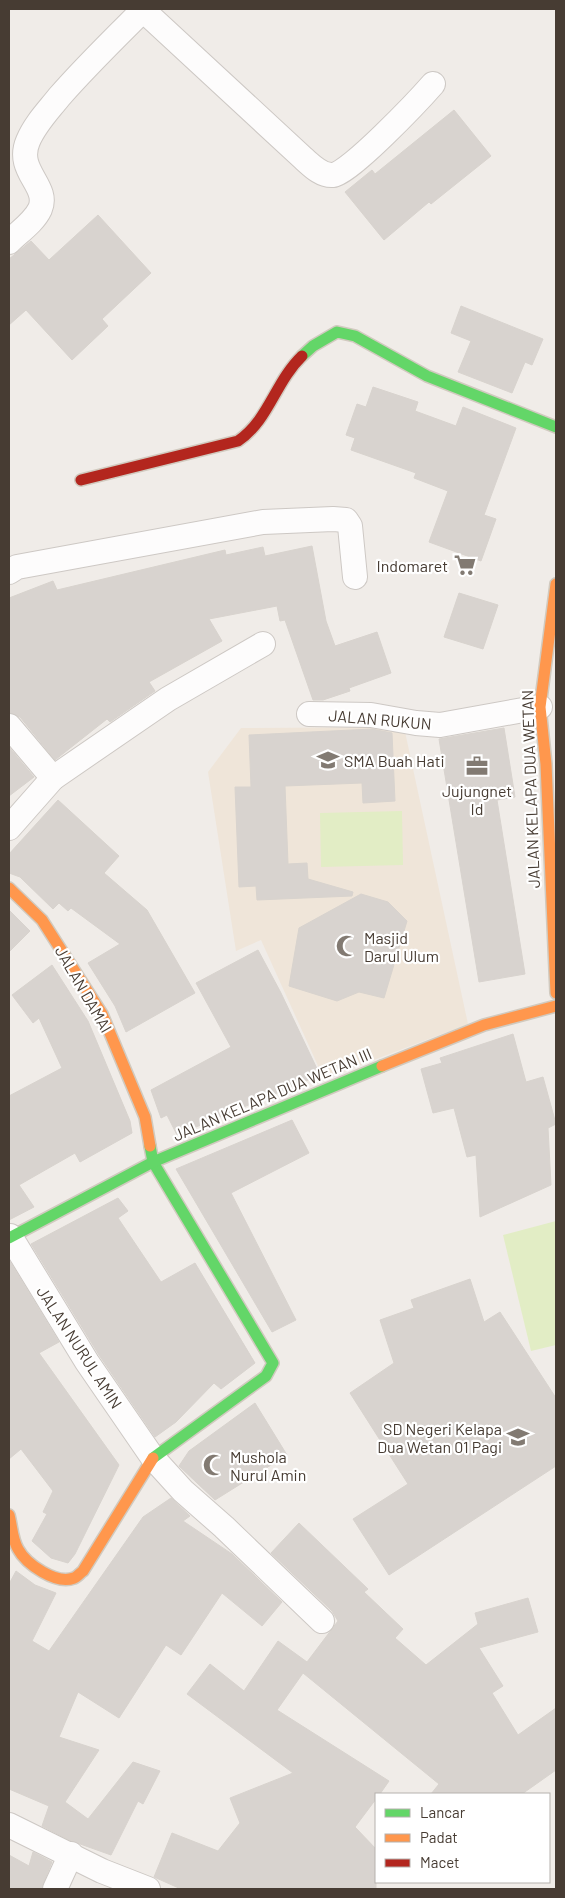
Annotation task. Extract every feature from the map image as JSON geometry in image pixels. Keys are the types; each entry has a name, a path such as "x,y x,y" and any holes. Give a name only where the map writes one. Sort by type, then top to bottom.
{"street":[{"path":"9,242 35,217 42,201 42,193 26,166 27,142 36,126 84,68 143,9 303,158 322,173 330,175 342,171 398,122 433,84"},
{"path":"82,480 238,441 253,431 292,366 313,346 337,332 355,336 427,376 556,427"},
{"path":"9,572 17,567 263,522 333,519 346,520 352,529 355,577"},
{"name":"JALAN KELAPA DUA WETAN","path":"556,584 540,707 551,764 556,993"},
{"path":"9,828 53,778 168,699 263,644"},
{"name":"JALAN RUKUN","path":"309,714 371,715 440,725 540,707"},
{"path":"9,726 53,778"},
{"name":"JALAN DAMAI","path":"9,888 42,920 102,1014 145,1117 153,1162"},
{"name":"JALAN KELAPA DUA WETAN III","path":"9,1236 153,1162 434,1044 484,1025 556,1006"},
{"path":"9,1514 17,1547 23,1556 60,1579 75,1578 83,1571 153,1458 266,1376 273,1363 153,1162"},
{"name":"JALAN NURUL AMIN","path":"9,1236 87,1362 153,1458 183,1491 224,1527 322,1621"},
{"path":"9,1825 102,1870 148,1889"},
{"path":"55,1889 71,1854"}],"shaded area":[{"path":"404,727 468,1024 324,1079 261,940 236,951 208,772 241,728"}],"green space":[{"path":"402,811 403,865 321,867 320,813"},
{"path":"556,1221 556,1345 531,1351 503,1235"}],"building":[{"path":"454,110 491,156 431,204 429,202 384,240 345,192 372,170 375,174"},
{"path":"98,215 151,273 102,319 108,326 72,360 26,310 9,325 9,259 31,241 49,260"},
{"path":"461,306 543,339 532,365 525,362 512,393 458,372 471,341 451,333"},
{"path":"373,387 418,402 415,411 456,426 463,407 516,428 484,515 496,519 481,561 429,542 448,491 414,478 416,473 351,450 355,438 346,435 357,404 366,407"},
{"path":"312,546 326,621 335,646 377,632 391,673 349,688 350,691 323,700 313,700 285,620 280,621 277,606 209,619 222,641 149,682 155,691 110,722 107,719 55,760 20,717 9,713 9,598 53,581 57,590 225,550 226,555 263,547 265,556"},
{"path":"459,593 498,605 483,649 444,637"},
{"path":"504,728 515,797 497,800 525,974 479,982 439,739"},
{"path":"372,729 392,733 395,801 363,803 362,783 285,786 288,864 307,863 308,879 353,892 352,896 257,900 256,886 239,887 235,787 251,787 249,735"},
{"path":"9,747 34,777 9,796"},
{"path":"58,800 119,856 104,873 147,910 195,993 126,1032 115,1006 88,963 120,944 71,908 68,911 59,903 53,909 20,877 9,873 9,854"},
{"name":"Masjid Darul Ulum","path":"361,894 388,902 407,921 384,998 359,992 337,1001 289,986 299,928"},
{"path":"9,910 30,931 9,952"},
{"path":"258,950 320,1075 177,1135 167,1115 161,1118 151,1090 231,1047 196,983"},
{"path":"52,965 88,1021 130,1121 132,1133 80,1162 75,1153 19,1185 34,1207 9,1220 9,1096 62,1068 39,1018 33,1023 12,995"},
{"path":"513,1034 526,1082 543,1077 556,1124 548,1128 551,1185 480,1217 476,1155 467,1157 454,1108 433,1113 421,1069 442,1063 440,1058"},
{"path":"292,1120 309,1153 231,1193 296,1320 272,1332 176,1169"},
{"path":"118,1198 128,1211 118,1218 161,1282 195,1263 255,1363 221,1389 214,1383 176,1422 155,1437 99,1355 31,1244"},
{"path":"9,1260 59,1342 39,1353 119,1465 75,1554 68,1563 51,1558 32,1541 47,1514 43,1512 53,1491 21,1449 9,1459"},
{"name":"SD Negeri Kelapa Dua Wetan 01 Pagi","path":"470,1279 484,1322 500,1312 556,1398 556,1466 389,1575 353,1519 408,1484 350,1393 394,1363 380,1320 414,1308 411,1300"},
{"path":"255,1403 287,1455 215,1500 179,1466 189,1451"},
{"path":"171,1498 190,1516 183,1521 232,1554 282,1602 262,1626 222,1593 181,1655 166,1645 119,1718 78,1692 59,1737 99,1750 65,1802 88,1819 133,1762 160,1771 143,1804 138,1801 111,1855 69,1840 42,1826 49,1806 9,1789 9,1584 16,1571 35,1585 56,1593 32,1641 49,1651 143,1517"},
{"path":"299,1523 368,1589 364,1592 403,1629 395,1638 426,1665 478,1624 475,1613 528,1598 538,1632 479,1648 503,1686 492,1693 518,1735 556,1708 556,1770 523,1793 432,1793 439,1784 303,1673 277,1710 389,1781 381,1793 375,1793 375,1800 355,1827 375,1848 376,1889 181,1889 154,1877 172,1833 218,1851 240,1823 230,1798 293,1773 187,1694 210,1664 244,1691 278,1641 307,1662 338,1621 332,1611 271,1553"},
{"path":"33,1852 52,1862 41,1889 9,1889 9,1855 29,1866"}],"traffic: fast":[{"path":"302,356 313,346 337,332 355,336 427,376 556,427"},
{"path":"9,1238 153,1162 382,1066"},
{"path":"150,1146 153,1162 273,1363 266,1376 153,1458"}],"traffic: slow":[{"path":"556,584 540,707 546,764 556,993"},
{"path":"9,888 42,920 102,1014 145,1117 150,1146"},
{"path":"382,1066 484,1025 556,1006"},
{"path":"9,1515 16,1545 22,1555 34,1567 59,1579 74,1578 83,1571 153,1458"}],"traffic: jam":[{"path":"81,480 238,441 257,423 285,377 302,356"}],"place":[{"name":"Indomaret","path":"465,565"},
{"name":"SMA Buah Hati","path":"328,760"},
{"name":"Jujungnet Id","path":"477,766"},
{"name":"Masjid Darul Ulum","path":"347,946"},
{"name":"SD Negeri Kelapa Dua Wetan 01 Pagi","path":"518,1437"},
{"name":"Mushola Nurul Amin","path":"214,1465"}]}
